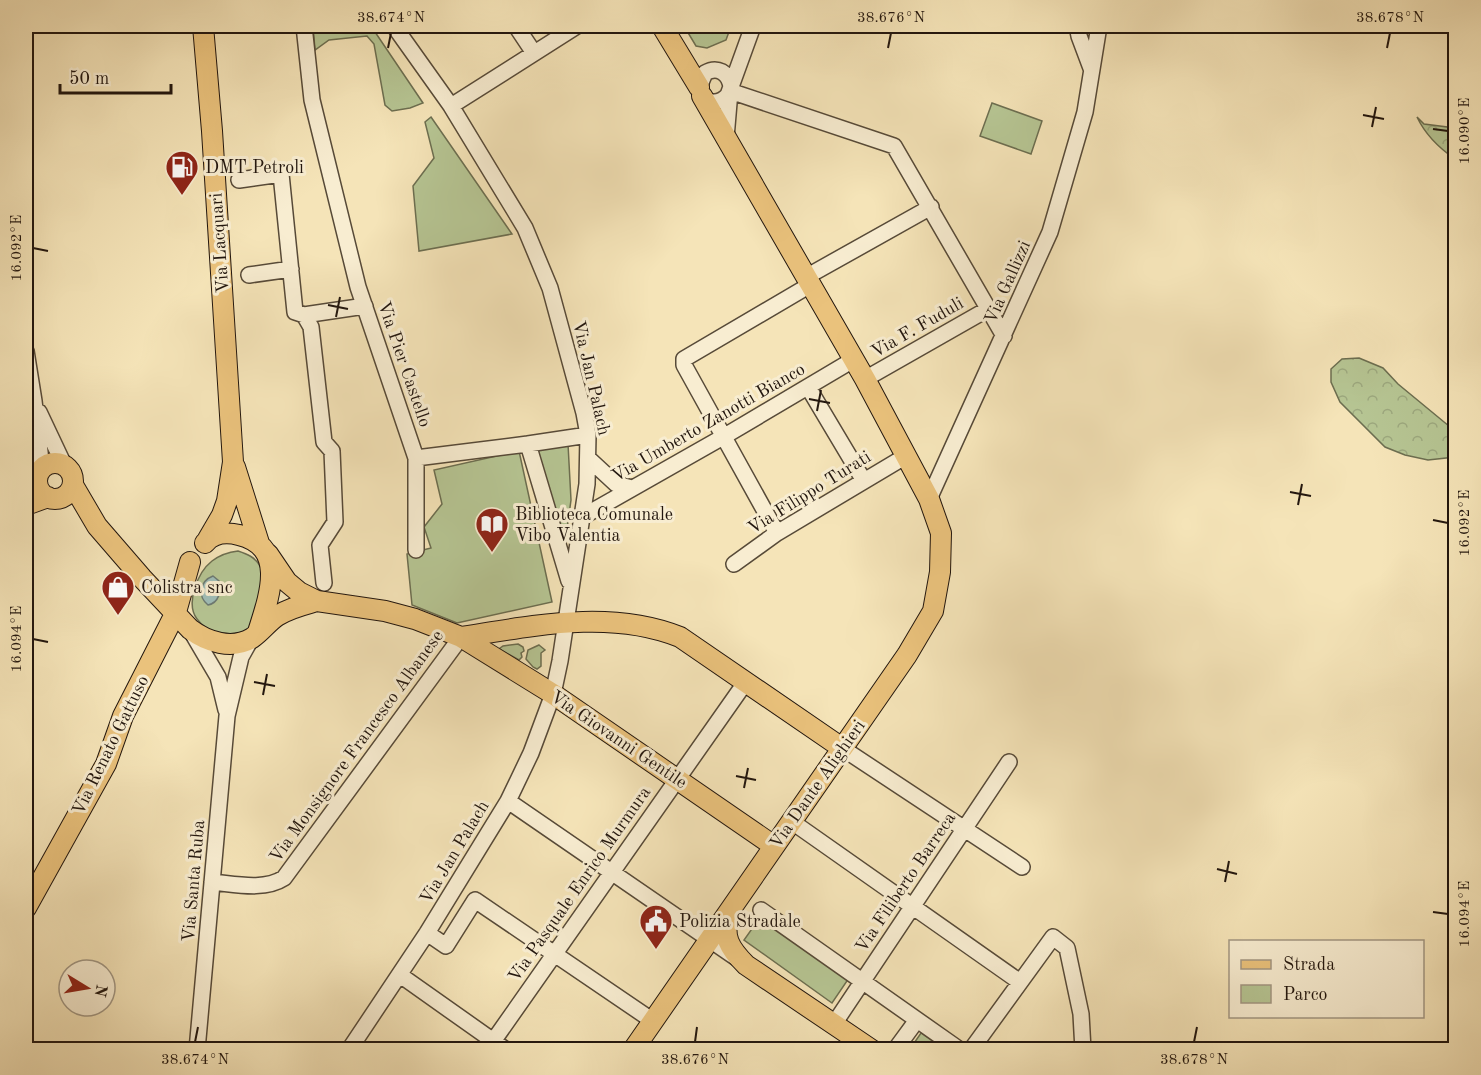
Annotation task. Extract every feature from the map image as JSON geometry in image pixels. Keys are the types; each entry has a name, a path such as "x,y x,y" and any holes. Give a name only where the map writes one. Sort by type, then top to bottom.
{"main road":[{"name":"Via Lacquari","path":"202,26 212,131 233,462 227,501 222,516 208,539"},
{"name":"Via Dante Alighieri","path":"633,1050 907,655 933,610 940,572 941,533 929,499 865,379 726,138 707,81 681,58 662,26"},
{"name":"Via Lacquari","path":"233,462 264,549"},
{"path":"97,526 40,490 35,481 52,463 64,465 71,471 73,485 97,526 142,578 190,629 213,642 232,643 254,635 287,610 316,601"},
{"path":"26,505 68,494 73,485"},
{"path":"142,578 155,586 165,587 173,584 208,539 219,534 233,533 247,537 264,549 287,582 316,601"},
{"path":"254,635 270,588 270,567 264,549"},
{"path":"176,612 190,562"},
{"name":"Via Giovanni Gentile","path":"316,601 395,614 433,625 461,637 553,694 774,846"},
{"name":"Via Renato Gattuso","path":"26,908 106,764 123,716 176,612"},
{"path":"461,637 565,621 640,624 662,629 680,637 842,748"},
{"path":"733,905 726,924 726,938 734,953 746,965 872,1050"}],"street":[{"name":"Via Pier Castello","path":"304,26 312,100 358,287 416,458 416,550"},
{"path":"516,26 534,53"},
{"path":"451,106 577,26"},
{"path":"726,138 731,89 753,26"},
{"path":"1077,26 1092,71"},
{"name":"Via Gallizzi","path":"929,499 1050,232 1085,112 1099,26"},
{"name":"Via Jan Palach","path":"349,1050 427,933 508,801 531,753 553,694 587,487 589,459 584,413 550,288 525,228 400,27"},
{"path":"707,81 745,47"},
{"path":"728,76 731,89 724,99 715,103 707,81 728,76"},
{"path":"731,89 894,146 1004,336"},
{"path":"239,180 281,174 295,312 304,315 365,306"},
{"path":"777,533 684,365 684,359 931,207"},
{"path":"249,275 291,269"},
{"name":"Via F. Fuduli","path":"865,379 988,309"},
{"path":"304,315 311,327 324,442 332,451 335,522 320,545 324,583"},
{"path":"26,351 34,401 35,481"},
{"name":"Via Umberto Zanotti Bianco","path":"582,517 615,491 632,488 853,360"},
{"path":"808,387 864,481"},
{"path":"34,401 64,465"},
{"path":"416,458 588,435"},
{"path":"528,444 570,587"},
{"name":"Via Filippo Turati","path":"734,564 777,533 906,456"},
{"path":"589,459 615,491"},
{"path":"587,487 615,491"},
{"name":"Via Santa Ruba","path":"190,629 218,677 227,716"},
{"name":"Via Santa Ruba","path":"197,1050 227,716 241,657 254,635"},
{"name":"Via Monsignore Francesco Albanese","path":"212,882 263,886 275,884 284,878 461,637"},
{"name":"Via Pasquale Enrico Murmura","path":"495,1047 554,954 746,682"},
{"path":"842,748 1022,867"},
{"name":"Via Filiberto Barreca","path":"834,1024 1009,762"},
{"path":"508,801 746,965"},
{"path":"791,821 1020,982"},
{"path":"427,933 446,946 475,900 652,1021"},
{"path":"761,910 960,1050"},
{"path":"971,1050 1053,938 1067,948 1081,1014 1083,1050"},
{"path":"687,970 711,957 728,958 746,965"},
{"path":"400,975 495,1047"},
{"path":"895,1050 917,1020"}],"green space":[{"path":"313,26 371,26 423,103 392,111 385,105 374,44 367,36 329,40 315,50"},
{"path":"684,26 719,26 730,29 726,40 707,48 696,46"},
{"path":"992,103 1042,121 1031,154 980,136"},
{"path":"431,117 512,234 419,251 413,186 434,158 425,122"},
{"path":"1417,117 1424,124 1455,128 1455,159 1433,141"},
{"path":"1359,358 1383,368 1398,384 1455,431 1455,457 1428,460 1405,455 1385,447 1340,402 1331,382 1331,369 1342,359"},
{"path":"568,444 571,500 567,529 560,533 537,448"},
{"path":"519,451 552,602 457,623 412,605 407,554 431,548 424,527 442,504 434,470"},
{"path":"238,551 250,556 258,563 262,573 262,582 259,603 252,623 242,635 231,637 211,631 201,623 192,605 198,580 207,566 221,555"},
{"path":"518,644 523,647 524,651 519,660 499,649 503,646"},
{"path":"539,645 545,650 541,653 541,666 537,669 526,659 528,650"},
{"path":"761,916 849,978 832,1003 744,940"},
{"path":"921,1033 944,1049 910,1049"}],"water":[{"path":"213,576 219,581 220,592 215,602 208,605 202,597 201,589 205,581"}],"place":[{"name":"DMT Petroli","path":"182,196"},
{"name":"Biblioteca Comunale Vibo Valentia","path":"492,553"},
{"name":"Colistra snc","path":"118,616"},
{"name":"Polizia Stradale","path":"656,950"}]}
